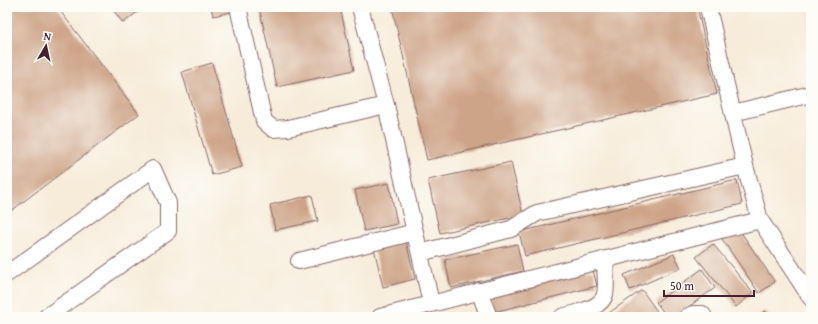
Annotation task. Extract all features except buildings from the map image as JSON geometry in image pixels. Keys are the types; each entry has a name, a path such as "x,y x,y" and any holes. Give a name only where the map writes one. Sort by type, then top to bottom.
{"street":[{"path":"238,7 264,122 273,129 288,128 386,105"},
{"path":"360,7 386,105 431,303"},
{"path":"708,7 745,166 760,220 811,298"},
{"path":"733,113 811,94"},
{"path":"420,253 511,229 537,213 745,166"},
{"path":"7,274 153,169 168,202 168,231 46,317"},
{"path":"380,317 760,220"},
{"path":"300,261 415,232"},
{"path":"562,317 591,308 600,302 605,294 605,259"},
{"path":"479,291 489,317"},
{"path":"687,317 697,313 702,314 704,317"}]}
